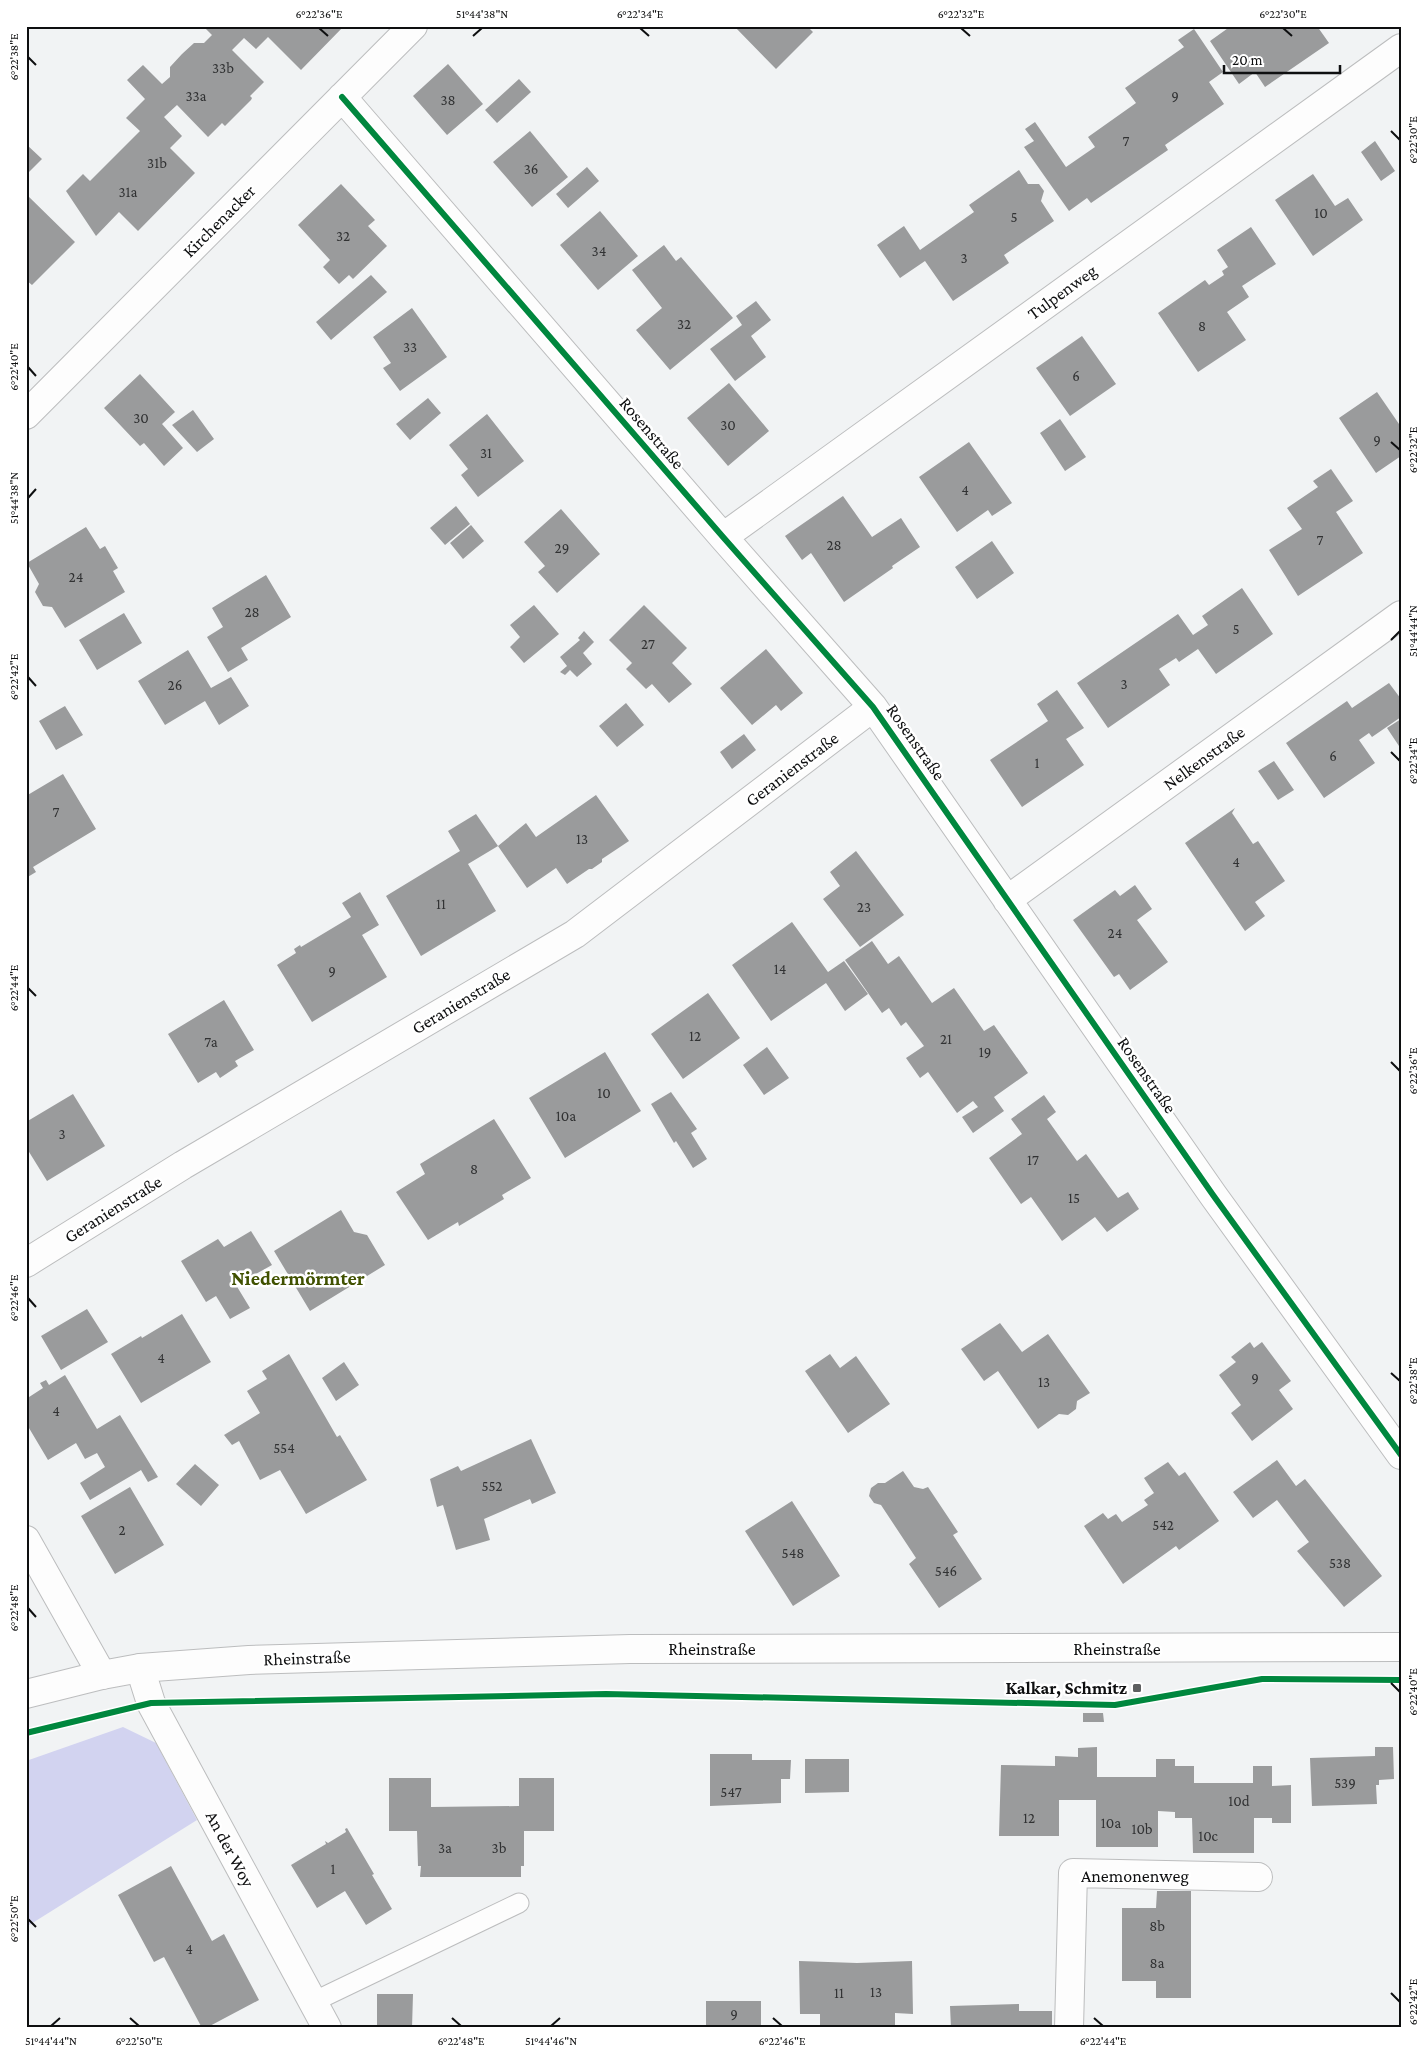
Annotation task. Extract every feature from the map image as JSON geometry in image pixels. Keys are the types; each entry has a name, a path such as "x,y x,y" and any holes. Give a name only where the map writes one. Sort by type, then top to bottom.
{"street":[{"name":"Kirchenacker","path":"26,416 413,26"},
{"name":"Tulpenweg","path":"722,537 1401,48"},
{"name":"Rosenstraße","path":"342,97 722,537 874,707 1213,1195 1401,1455"},
{"name":"Nelkenstraße","path":"1007,900 1401,615"},
{"name":"Geranienstraße","path":"26,1263 182,1165 575,934 874,707"},
{"path":"26,1540 102,1674"},
{"name":"Rheinstraße","path":"26,1694 102,1674 140,1668 248,1660 630,1649 1401,1647"},
{"name":"An der Woy","path":"140,1668 152,1703 327,2028"},
{"name":"Anemonenweg","path":"1069,2028 1073,1873 1258,1878"}],"lane":[{"path":"313,2002 519,1903"}],"shaded area":[{"path":"123,1727 156,1743 197,1820 26,1927 26,1761"}],"building":[{"path":"203,26 344,26 301,70 268,37 256,49 244,38 232,50 264,82 250,96 251,100 225,126 222,123 208,137 177,105 164,117 182,136 170,148 195,173 138,231 119,212 96,236 66,191 83,174 90,181 140,131 126,118 145,99 127,80 143,65 162,84 170,77 170,67 182,54 194,43 204,43 212,35"},
{"path":"734,26 807,26 813,32 776,69"},
{"path":"1231,26 1317,26 1329,43 1265,87 1255,72 1239,84 1210,41"},
{"path":"1194,29 1223,72 1209,82 1224,104 1165,145 1168,150 1091,203 1087,198 1069,211 1024,147 1034,141 1025,129 1035,122 1066,167 1095,147 1088,137 1136,103 1125,88 1184,47 1178,40"},
{"path":"448,64 483,104 447,135 413,96"},
{"path":"519,79 531,92 497,123 485,110"},
{"path":"530,131 568,177 532,207 493,162"},
{"path":"1375,141 1395,171 1381,181 1361,152"},
{"path":"26,144 42,159 26,175"},
{"path":"587,167 599,181 568,208 556,194"},
{"path":"1019,170 1028,184 1039,184 1044,191 1041,201 1054,221 1004,255 1009,263 953,301 925,261 900,278 877,245 904,226 920,250 974,212 969,205"},
{"path":"1313,174 1335,206 1348,198 1363,220 1313,256 1275,200"},
{"path":"341,184 375,220 368,226 387,246 353,279 349,275 339,284 323,267 330,260 298,225"},
{"path":"26,194 75,242 32,285 26,280"},
{"path":"600,211 638,256 598,290 560,245"},
{"path":"1251,227 1276,264 1242,286 1249,297 1227,312 1246,340 1198,372 1158,313 1205,280 1209,285 1224,275 1222,271 1228,267 1217,250"},
{"path":"664,245 676,261 681,257 733,318 670,370 636,330 662,308 632,270"},
{"path":"371,275 387,292 331,340 316,322"},
{"path":"756,301 771,320 751,336 766,357 735,381 710,349 742,325 736,316"},
{"path":"412,308 447,357 400,391 383,368 391,363 373,337"},
{"path":"1082,336 1116,384 1070,416 1036,368"},
{"path":"140,374 175,412 162,424 183,448 164,466 144,443 140,446 104,408"},
{"path":"729,383 769,431 728,466 687,418"},
{"path":"1377,392 1399,424 1401,423 1401,456 1376,473 1339,418"},
{"path":"428,398 441,413 410,440 396,424"},
{"path":"193,410 214,439 197,452 172,425"},
{"path":"487,414 524,461 478,497 461,475 468,469 449,445"},
{"path":"1060,419 1086,457 1065,471 1040,433"},
{"path":"969,442 1012,503 992,516 988,510 957,532 919,477"},
{"path":"1331,469 1353,501 1336,512 1363,553 1298,596 1269,550 1302,529 1287,508 1318,487 1313,481"},
{"path":"843,496 872,537 901,518 920,547 844,602 811,553 802,560 785,536"},
{"path":"456,506 470,524 445,545 430,528"},
{"path":"561,509 600,554 557,593 538,572 545,566 524,542"},
{"path":"471,525 484,541 463,559 450,543"},
{"path":"86,527 100,549 105,546 118,568 113,571 125,592 65,628 52,607 43,606 35,592 39,584 27,563"},
{"path":"992,541 1014,573 977,599 955,567"},
{"path":"266,575 291,617 241,648 248,660 228,672 207,637 223,627 212,608"},
{"path":"1242,588 1273,634 1216,674 1198,649 1179,662 1176,658 1159,669 1170,685 1108,728 1077,683 1178,614 1193,635 1208,625 1202,616"},
{"path":"534,605 559,634 524,663 510,647 520,637 510,625"},
{"path":"644,605 687,648 672,663 692,684 669,703 652,684 646,689 626,669 632,663 609,640"},
{"path":"124,613 142,643 97,670 79,640"},
{"path":"584,631 594,642 583,653 592,664 577,677 570,670 565,675 560,672 567,666 560,657 580,640 578,638"},
{"path":"766,649 803,693 781,711 776,705 752,725 720,688"},
{"path":"188,650 211,688 231,677 249,706 219,725 205,701 165,725 138,681"},
{"path":"1389,683 1401,699 1401,717 1372,737 1369,733 1359,740 1375,763 1324,798 1286,743 1347,701 1352,708"},
{"path":"1057,690 1084,728 1066,739 1084,765 1022,807 990,760 1048,721 1037,704"},
{"path":"626,703 644,725 617,747 599,726"},
{"path":"65,706 83,735 56,750 39,721"},
{"path":"1401,719 1401,745 1399,746 1387,728"},
{"path":"744,734 756,750 732,769 720,752"},
{"path":"1274,761 1294,790 1278,800 1258,771"},
{"path":"63,774 96,829 33,867 36,872 26,878 26,796"},
{"path":"596,795 629,841 602,859 602,862 592,869 589,869 567,884 556,868 527,888 498,846 526,823 536,837"},
{"path":"1235,808 1232,813 1253,844 1258,841 1285,881 1255,902 1265,916 1245,931 1185,843"},
{"path":"476,814 498,846 468,864 496,911 421,956 386,896 460,851 448,831"},
{"path":"856,851 904,915 860,947 823,899 840,886 830,872"},
{"path":"1135,885 1152,909 1137,920 1168,962 1130,990 1119,974 1114,977 1073,920 1115,890 1120,896"},
{"path":"360,892 379,925 362,935 387,977 312,1022 277,965 296,953 294,949 300,945 301,947 351,917 342,903"},
{"path":"792,922 828,972 844,961 868,994 845,1011 826,983 771,1021 732,965"},
{"path":"872,941 888,964 899,956 932,1003 954,988 984,1031 994,1025 1028,1073 994,1097 1004,1111 973,1133 962,1117 978,1107 973,1101 957,1113 928,1072 920,1078 906,1058 924,1046 906,1022 901,1026 889,1008 882,1013 845,960"},
{"path":"708,993 740,1038 683,1079 651,1034"},
{"path":"224,1000 254,1050 235,1061 238,1066 220,1078 216,1072 198,1083 168,1034"},
{"path":"767,1047 789,1078 764,1095 743,1065"},
{"path":"605,1052 641,1111 565,1158 529,1098"},
{"path":"671,1092 697,1129 691,1133 707,1159 693,1168 676,1141 674,1143 651,1104"},
{"path":"73,1094 105,1146 47,1181 26,1147 26,1122"},
{"path":"1044,1095 1056,1112 1047,1119 1077,1161 1086,1154 1118,1198 1128,1192 1139,1209 1107,1232 1095,1217 1062,1241 1031,1197 1021,1204 989,1158 1022,1134 1011,1119"},
{"path":"494,1119 531,1178 502,1195 504,1199 459,1226 458,1222 428,1240 396,1192 425,1174 420,1164"},
{"path":"341,1210 354,1232 367,1235 385,1265 310,1311 274,1251"},
{"path":"251,1231 272,1265 236,1285 250,1308 230,1319 216,1296 206,1302 181,1261 218,1239 224,1247"},
{"path":"87,1309 108,1342 61,1370 41,1336"},
{"path":"182,1314 211,1362 141,1403 111,1354"},
{"path":"1000,1323 1022,1352 1048,1334 1090,1393 1077,1401 1076,1409 1068,1415 1059,1414 1038,1429 998,1371 984,1381 961,1349"},
{"path":"1250,1342 1254,1348 1262,1342 1291,1381 1279,1390 1293,1409 1252,1441 1231,1413 1241,1405 1219,1375 1236,1362 1231,1357"},
{"path":"289,1354 337,1437 340,1435 367,1480 306,1514 280,1470 260,1480 239,1441 232,1445 224,1435 260,1413 247,1391 267,1379 262,1371"},
{"path":"830,1354 840,1368 856,1356 890,1404 848,1433 805,1371"},
{"path":"344,1362 359,1385 336,1401 322,1378"},
{"path":"65,1375 97,1429 120,1415 158,1477 148,1482 141,1470 90,1500 80,1483 105,1467 97,1453 85,1459 76,1443 48,1460 26,1423 26,1399 43,1388 40,1383 46,1380 49,1385"},
{"path":"531,1439 556,1493 532,1504 530,1499 484,1519 490,1540 456,1550 443,1505 437,1507 430,1479 458,1466 461,1471"},
{"path":"1277,1460 1296,1486 1305,1479 1382,1576 1344,1607 1297,1551 1309,1542 1277,1500 1253,1518 1233,1492"},
{"path":"1168,1462 1179,1476 1185,1472 1219,1521 1179,1550 1176,1546 1123,1584 1084,1526 1103,1513 1108,1519 1116,1514 1122,1522 1148,1505 1144,1500 1154,1493 1144,1478"},
{"path":"195,1464 219,1485 201,1506 176,1484"},
{"path":"903,1471 914,1487 923,1489 928,1487 958,1532 953,1535 982,1579 939,1608 909,1564 916,1558 881,1505 874,1503 869,1496 871,1488 878,1483 885,1483"},
{"path":"130,1487 164,1545 115,1574 81,1516"},
{"path":"792,1501 840,1576 793,1606 745,1531"},
{"path":"1083,1713 1103,1713 1104,1722 1083,1722"},
{"path":"1097,1747 1097,1777 1156,1777 1156,1759 1175,1759 1175,1766 1194,1766 1194,1783 1253,1783 1253,1766 1272,1766 1272,1786 1291,1785 1291,1823 1272,1823 1272,1818 1254,1818 1254,1853 1193,1853 1192,1818 1175,1818 1175,1812 1158,1811 1158,1847 1096,1847 1096,1800 1059,1800 1059,1836 999,1836 1001,1765 1055,1766 1055,1756 1078,1757 1078,1748"},
{"path":"1375,1747 1393,1747 1394,1779 1379,1780 1379,1785 1376,1785 1377,1804 1312,1806 1310,1758 1375,1756"},
{"path":"710,1754 752,1754 752,1760 791,1760 790,1779 781,1779 781,1803 710,1806"},
{"path":"805,1759 849,1759 849,1792 805,1793"},
{"path":"389,1778 431,1778 431,1807 519,1806 519,1778 554,1778 554,1831 524,1831 524,1866 521,1866 521,1877 420,1877 421,1866 418,1866 417,1831 389,1831"},
{"path":"347,1828 392,1909 366,1925 345,1891 317,1908 291,1865 326,1844 325,1841 328,1843 346,1832 345,1829"},
{"path":"171,1866 212,1941 224,1934 259,2000 206,2028 202,2028 164,1957 154,1962 118,1895"},
{"path":"1157,1891 1191,1891 1191,1998 1156,1998 1156,1981 1122,1981 1122,1908 1156,1908"},
{"path":"799,1961 857,1963 912,1961 913,2014 895,2013 895,2028 820,2028 820,2014 800,2014"},
{"path":"377,1994 413,1994 412,2028 377,2028"},
{"path":"706,2001 761,2001 761,2028 706,2028"},
{"path":"1019,2004 1019,2011 1052,2011 1052,2028 951,2028 950,2006"}],"cycle path":[{"path":"342,97 723,537 873,707 1213,1195 1401,1455"},
{"path":"26,1733 151,1703 606,1694 1115,1705 1262,1679 1401,1680"}],"place":[{"name":"Kalkar, Schmitz","path":"1137,1688"}],"district":[{"name":"Niedermörmter","path":"298,1278"}]}
